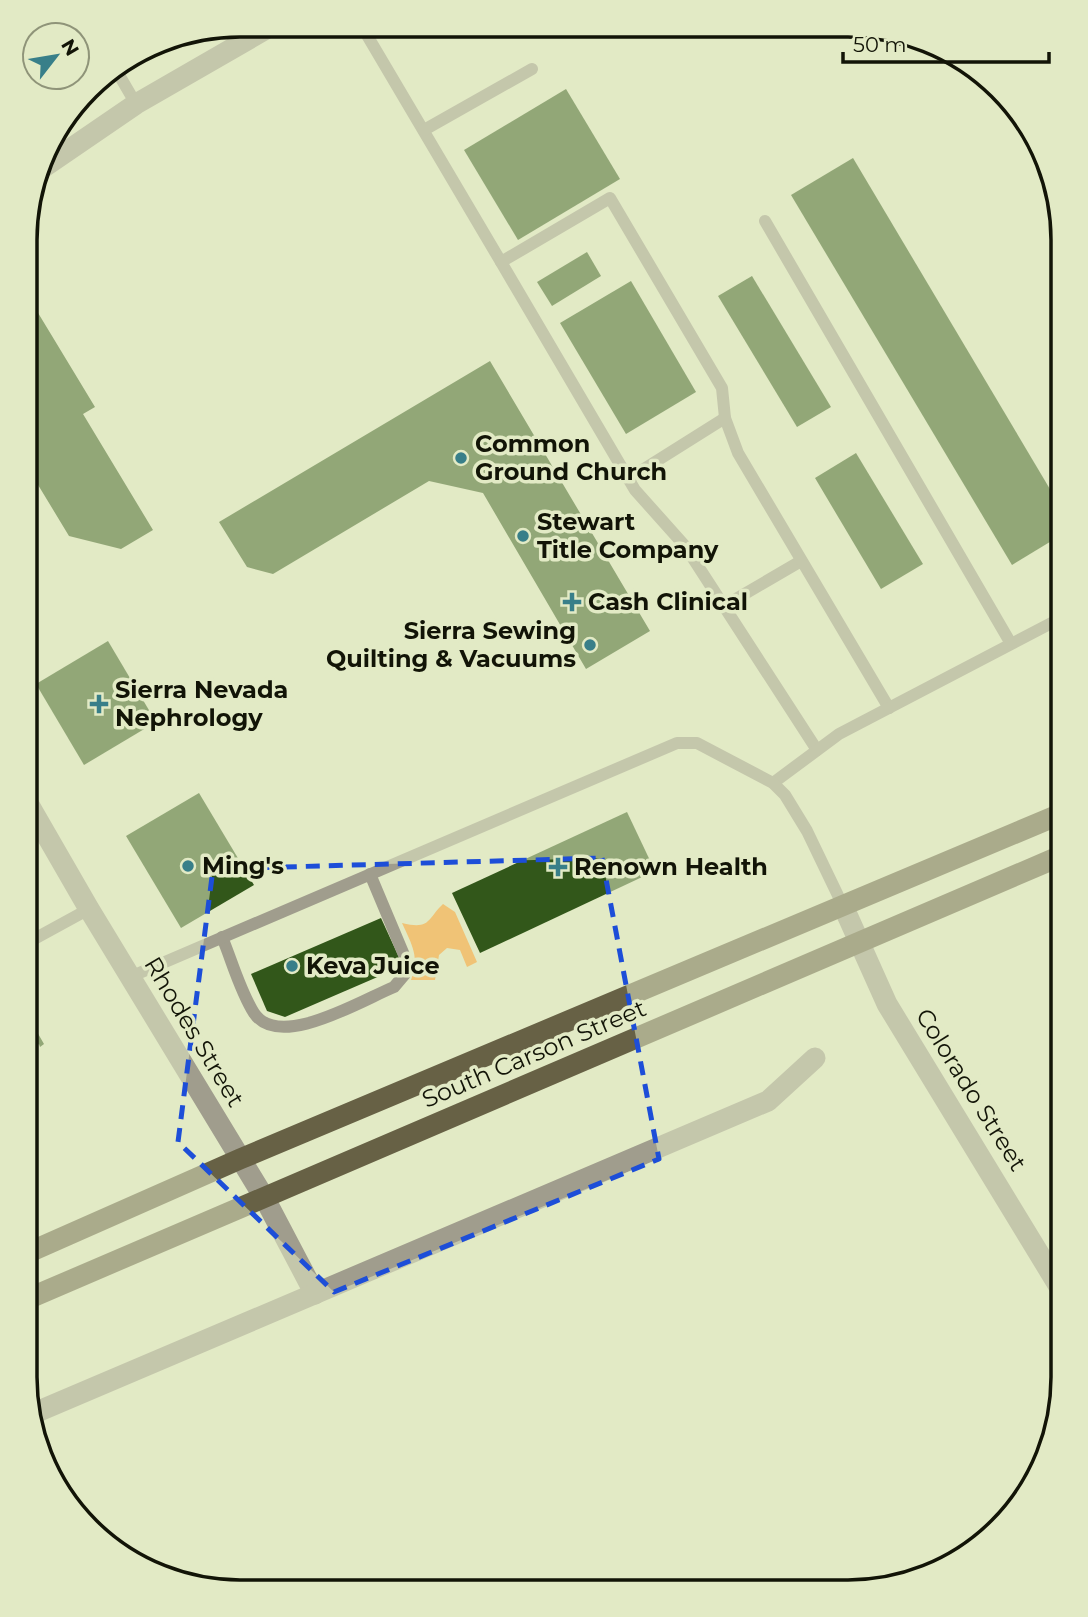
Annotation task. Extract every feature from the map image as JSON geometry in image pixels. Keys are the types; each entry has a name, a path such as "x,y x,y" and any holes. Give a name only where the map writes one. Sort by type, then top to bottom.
{"main road":[{"name":"South Carson Street","path":"37,1249 240,1159 844,908 1051,818"},
{"name":"South Carson Street","path":"37,1295 1051,860"}],"street":[{"path":"52,161 136,104 252,37"},
{"name":"Rhodes Street","path":"37,819 265,1199 315,1294"},
{"name":"Colorado Street","path":"844,908 887,1004 1051,1273"},
{"path":"40,1411 768,1101 815,1058"}],"lane":[{"path":"368,37 628,479 685,546 817,750"},
{"path":"424,130 532,69"},
{"path":"120,76 136,104"},
{"path":"501,262 610,198 722,387 725,418 738,453 889,708"},
{"path":"765,221 1010,642"},
{"path":"628,479 725,418"},
{"path":"724,606 801,561"},
{"path":"773,783 839,734 1051,623"},
{"path":"130,977 677,743 698,743 773,783 785,795 807,831 844,908"},
{"path":"222,937 255,1013 271,1027 292,1029 394,987 405,974 407,962 370,874"},
{"path":"37,937 89,909"}],"highlighted area":[{"path":"602,858 659,1159 334,1292 178,1142 213,869"}],"shaded area":[{"path":"443,904 455,912 477,962 467,967 460,950 447,948 439,955 435,980 411,980 415,958 402,923 423,924"}],"building":[{"path":"566,89 620,179 518,240 464,150"},
{"path":"853,158 1051,491 1051,541 1012,565 791,195"},
{"path":"587,252 601,276 552,306 537,282"},
{"path":"752,276 831,407 797,427 718,296"},
{"path":"631,281 696,392 626,434 560,323"},
{"path":"37,311 95,407 83,414 153,530 121,549 69,536 37,483"},
{"path":"490,361 650,631 586,669 483,493 429,481 273,574 247,567 219,522"},
{"path":"856,453 923,564 881,589 815,478"},
{"path":"108,641 156,722 84,765 37,683"},
{"path":"199,793 254,885 181,928 126,836"},
{"path":"627,812 655,871 480,953 452,893"},
{"path":"381,918 403,966 285,1017 267,1011 251,974"},
{"path":"37,1032 44,1044 40,1047 39,1044 37,1046"}],"place":[{"name":"Common Ground Church","path":"461,458"},
{"name":"Stewart Title Company","path":"523,536"},
{"name":"Cash Clinical","path":"572,602"},
{"name":"Sierra Sewing Quilting & Vacuums","path":"590,645"},
{"name":"Sierra Nevada Nephrology","path":"99,704"},
{"name":"Ming's","path":"188,866"},
{"name":"Renown Health","path":"558,867"},
{"name":"Keva Juice","path":"292,966"}]}
